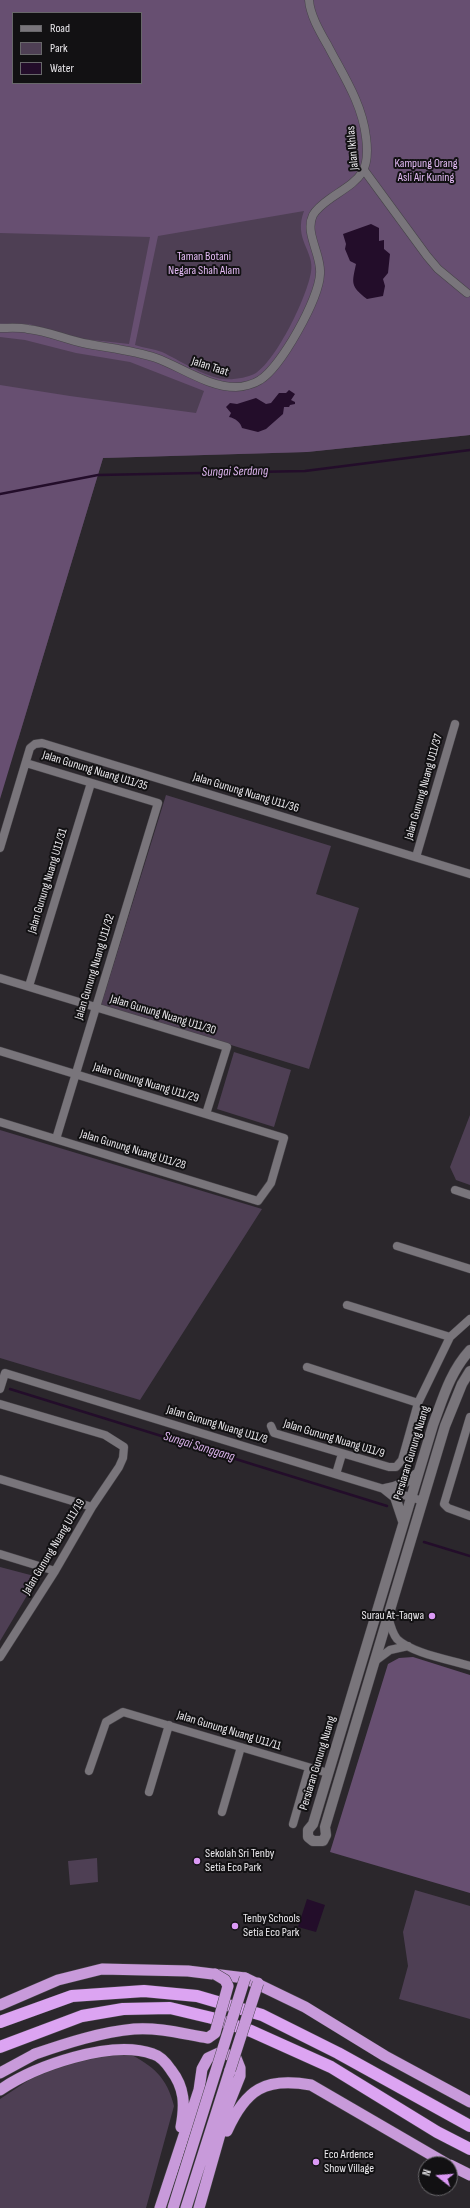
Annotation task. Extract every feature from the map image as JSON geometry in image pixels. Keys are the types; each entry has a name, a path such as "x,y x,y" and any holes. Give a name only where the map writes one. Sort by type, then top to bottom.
{"highway":[{"path":"0,2005 58,1980 102,1969 188,1971 245,1978 258,1983 305,2008 385,2056 470,2102"},
{"path":"0,2073 35,2054 61,2045 135,2029 163,2030 208,2038 215,2034 228,1986 225,1980 215,1974"},
{"path":"173,2208 245,1978"},
{"path":"186,2208 258,1983"},
{"path":"0,2022 72,1996 144,1991 197,1996 262,2015 338,2053 470,2126"},
{"path":"0,2047 82,2016 123,2009 170,2008 212,2018 252,2031 331,2067 437,2132 470,2149"},
{"path":"0,2090 37,2069 90,2054 116,2050 137,2050 155,2054 178,2078 184,2094 184,2114 170,2176"},
{"path":"160,2208 199,2090 202,2069 208,2058 221,2052 236,2058 240,2068 240,2076 228,2106 199,2208"},
{"path":"212,2162 240,2106 252,2092 271,2084 290,2082 311,2085 433,2156"},
{"path":"458,2169 470,2175"}],"street":[{"name":"Jalan Ikhlas","path":"309,0 320,32 358,104 366,137 367,156 364,170 427,256 438,269 467,293"},
{"name":"Jalan Taat","path":"0,328 28,329 83,343 131,350 157,358 220,384 236,387 260,381 284,355 299,328 320,276 320,262 311,226 313,216 321,205 359,178 364,170"},
{"name":"Jalan Gunung Nuang U11/37","path":"416,857 455,724"},
{"name":"Jalan Gunung Nuang U11/36","path":"26,763 30,748 35,744 42,743 470,874"},
{"name":"Jalan Gunung Nuang U11/35","path":"26,763 158,803"},
{"path":"0,848 26,763"},
{"name":"Jalan Gunung Nuang U11/31","path":"29,986 91,783"},
{"name":"Jalan Gunung Nuang U11/32","path":"56,1139 158,803"},
{"name":"Jalan Gunung Nuang U11/30","path":"0,978 227,1047 206,1114"},
{"name":"Jalan Gunung Nuang U11/29","path":"0,1051 284,1138 271,1183 258,1201"},
{"name":"Jalan Gunung Nuang U11/28","path":"0,1122 258,1201"},
{"path":"455,1190 470,1195"},
{"path":"397,1246 470,1269"},
{"path":"347,1305 450,1337"},
{"name":"Jalan Gunung Nuang U11/9","path":"271,1426 274,1433 389,1467 396,1466 402,1460 418,1403 450,1337 470,1319"},
{"name":"Persiaran Gunung Nuang","path":"470,1350 461,1360 450,1380 411,1497 313,1824 308,1830 308,1837 316,1842 322,1841 326,1835 325,1827 445,1426 462,1384 470,1372"},
{"path":"307,1367 418,1403"},
{"name":"Jalan Gunung Nuang U11/8","path":"0,1389 5,1373 423,1500"},
{"name":"Jalan Gunung Nuang U11/19","path":"0,1404 105,1436 124,1447 123,1458 119,1467 92,1507 55,1571 0,1657"},
{"path":"470,1417 466,1441 444,1504 448,1508 470,1516"},
{"path":"336,1474 342,1454"},
{"path":"385,1489 398,1487 409,1481 419,1472"},
{"path":"0,1479 92,1507"},
{"path":"385,1489 395,1497 404,1523"},
{"path":"0,1554 55,1571"},
{"path":"388,1616 392,1630 397,1639 408,1646 470,1666"},
{"path":"375,1660 390,1650 408,1646"},
{"name":"Jalan Gunung Nuang U11/11","path":"90,1771 106,1722 123,1712 328,1773"},
{"path":"149,1792 169,1725"},
{"path":"222,1812 241,1747"},
{"path":"293,1824 310,1768"}],"green space":[{"name":"Taman Botani Negara Shah Alam","path":"0,0 470,0 470,435 307,452 103,458 18,740 0,734"},
{"name":"Taman Botani Negara Shah Alam","path":"0,0 470,0 470,435 307,452 103,458 0,799 0,385 196,413 204,391 130,362 76,353 25,340 0,337 0,323 29,324 84,339 129,344 150,237 0,233","holes":["304,211 301,221 302,238 310,258 311,265 308,283 304,296 282,341 273,355 256,373 235,379 216,378 200,372 162,352 135,345 158,236"]},
{"path":"166,795 331,846 316,894 359,908 309,1069 101,1005"},
{"path":"234,1052 291,1070 274,1127 217,1109"},
{"path":"470,1115 470,1185 456,1180 450,1167"},
{"path":"0,1130 262,1209 140,1400 0,1358"},
{"path":"0,1567 38,1577 0,1641"},
{"path":"413,1657 470,1675 470,1893 330,1852 388,1664 399,1658"},
{"path":"97,1858 98,1882 70,1885 68,1861"},
{"path":"415,1890 470,1906 470,2019 399,1999 408,1966 403,1932"},
{"path":"128,2053 145,2063 158,2074 167,2087 174,2106 146,2208 0,2208 0,2099 41,2072 79,2060"}],"water":[{"path":"371,224 379,228 379,241 384,240 384,249 390,254 388,273 383,279 385,286 383,296 367,299 355,287 353,280 356,264 350,261 345,249 346,244 343,234"},
{"path":"289,390 295,394 291,400 295,402 295,404 290,405 289,407 284,407 283,414 266,429 258,432 242,428 237,421 229,417 231,413 226,407 230,403 237,404 256,398 266,404 271,403 279,393 286,393"},
{"path":"307,1899 325,1905 316,1932 298,1927"}],"waterway":[{"name":"Sungai Serdang","path":"0,494 98,475 305,471 470,450"},
{"name":"Sungai Sanggang","path":"10,1389 387,1506"},
{"name":"Sungai Sanggang","path":"424,1542 470,1556"}],"place":[{"name":"Surau At-Taqwa","path":"432,1616"},
{"name":"Sekolah Sri Tenby Setia Eco Park","path":"197,1861"},
{"name":"Tenby Schools Setia Eco Park","path":"235,1926"},
{"name":"Eco Ardence Show Village","path":"316,2162"}],"park label":[{"name":"Kampung Orang Asli Air Kuning","path":"426,171"}]}
